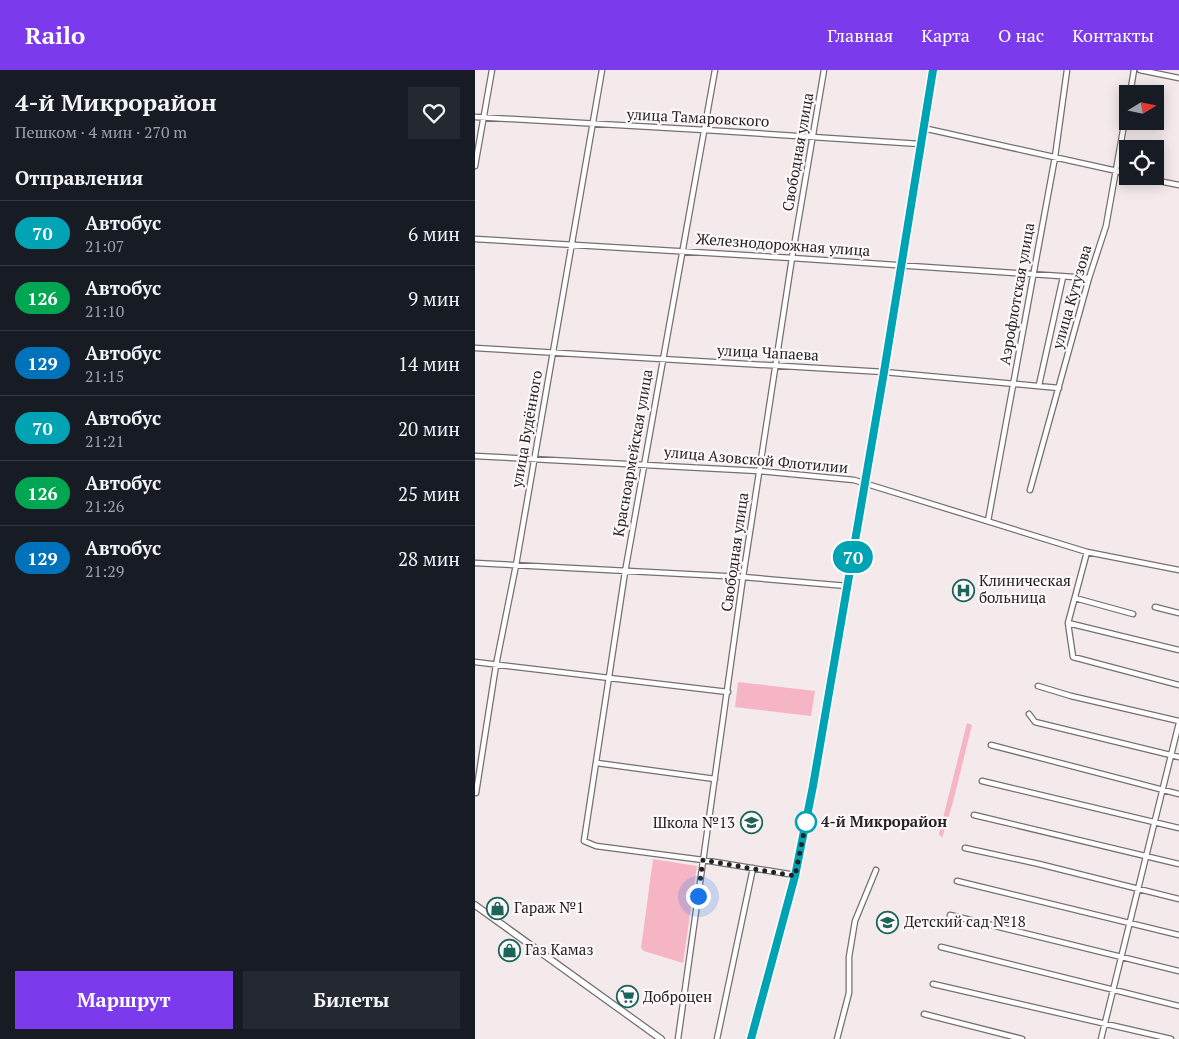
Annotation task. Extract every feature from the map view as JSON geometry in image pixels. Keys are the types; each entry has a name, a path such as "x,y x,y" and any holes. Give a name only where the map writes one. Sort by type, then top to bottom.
{"street":[{"path":"475,166 492,70"},
{"name":"улица Будённого","path":"476,793 602,70"},
{"name":"Красноармейская улица","path":"703,860 595,846 584,842 625,572 715,70"},
{"name":"Свободная улица","path":"678,1039 743,577 792,258 824,70"},
{"path":"751,1039 795,876 813,786 884,372 933,70"},
{"name":"Аэрофлотская улица","path":"988,521 1055,157 1067,70"},
{"path":"1132,85 1134,70"},
{"path":"1140,70 1179,78"},
{"name":"улица Тамаровского","path":"475,117 920,144"},
{"path":"923,128 1117,171"},
{"name":"улица Кутузова","path":"1030,490 1089,278 1106,226 1124,130"},
{"path":"1164,182 1178,185 1179,179"},
{"name":"Железнодорожная улица","path":"475,239 1089,278"},
{"path":"1039,385 1063,277"},
{"name":"улица Чапаева","path":"475,348 884,372 1059,388"},
{"name":"улица Азовской Флотилии","path":"475,456 759,471 854,480 1085,551 1179,570"},
{"path":"1085,551 1068,623 1073,657 1179,685"},
{"path":"475,563 743,577 847,586"},
{"path":"1075,598 1133,614"},
{"path":"1155,607 1179,614"},
{"path":"1068,623 1179,650"},
{"path":"475,662 727,692"},
{"path":"1038,686 1071,696 1179,722 1101,1039"},
{"path":"1029,714 1035,722 1179,757"},
{"path":"991,745 1179,794"},
{"path":"597,763 715,779"},
{"path":"982,781 1179,828"},
{"path":"974,815 1179,864"},
{"path":"965,848 1039,864 1179,899"},
{"path":"703,860 795,876"},
{"path":"717,1039 753,868"},
{"path":"837,1039 849,992 849,957 855,921 876,870"},
{"path":"957,881 1179,935"},
{"path":"475,905 661,1039"},
{"path":"950,914 1179,971"},
{"path":"941,946 1179,1006"},
{"path":"933,984 1171,1039"},
{"path":"924,1014 1022,1039"}],"shaded area":[{"path":"738,682 815,691 811,716 735,707"},
{"path":"967,723 972,725 942,838 939,834"},
{"path":"653,859 697,866 683,963 644,951 641,948"}],"bus line":[{"name":"70","path":"751,1039 782,930 813,786 884,372 933,70"}],"place":[{"name":"Клиническая больница","path":"963,590"},
{"name":"4-й Микрорайон","path":"806,822"},
{"name":"Школа №13","path":"751,823"},
{"name":"Гараж №1","path":"498,908"},
{"name":"Детский сад №18","path":"888,922"},
{"name":"Газ Камаз","path":"509,950"},
{"name":"Доброцен","path":"627,997"}],"route":[{"path":"698,896 703,860 795,876 806,822"}]}
